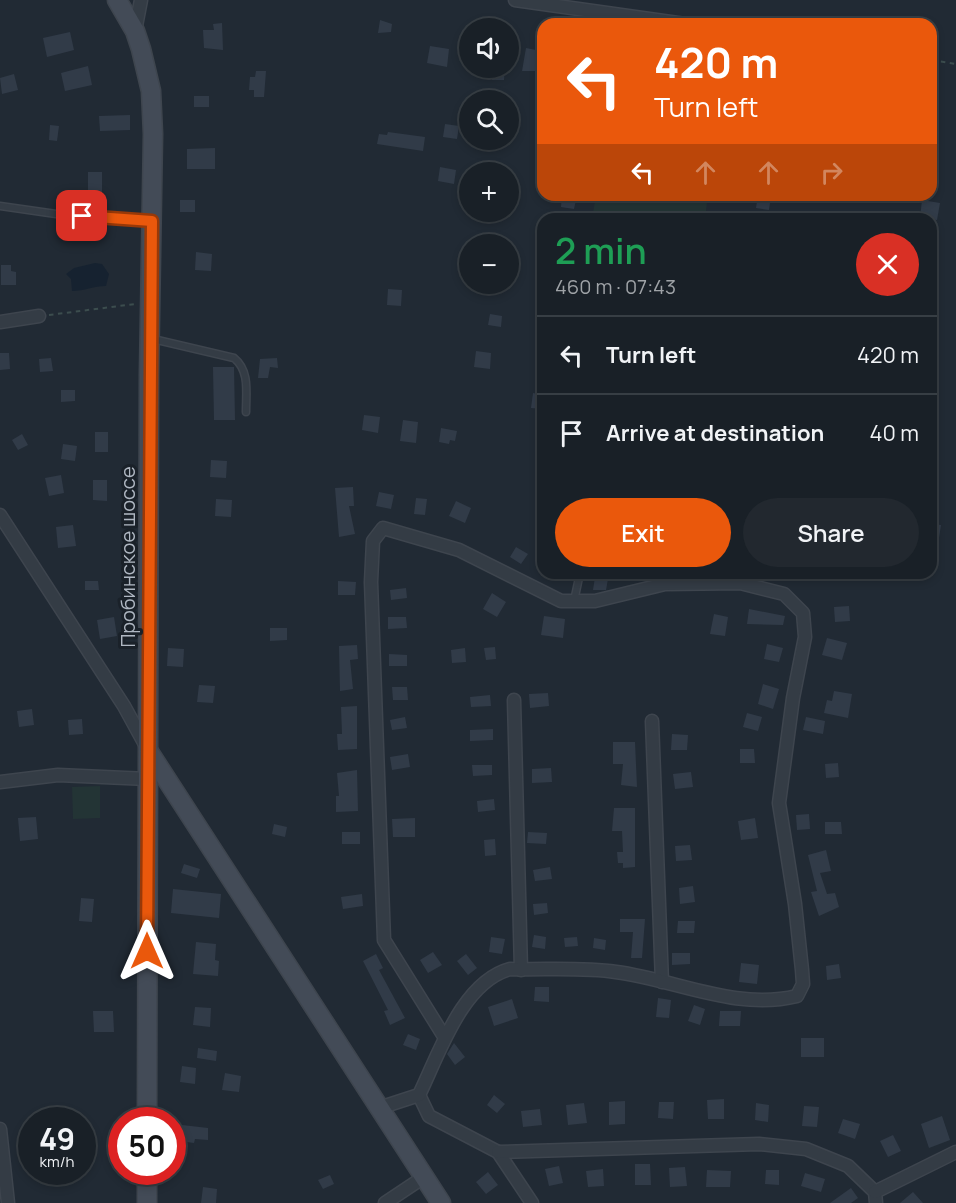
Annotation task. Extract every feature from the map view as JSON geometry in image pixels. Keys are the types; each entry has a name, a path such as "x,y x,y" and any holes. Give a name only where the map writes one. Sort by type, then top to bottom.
{"main road":[{"name":"Пробинское шоссе","path":"117,0 135,31 151,90 153,134 147,1107"},
{"path":"149,752 441,1203"},
{"path":"147,1185 147,1203"}],"street":[{"path":"135,31 141,0"},
{"path":"514,0 560,3 649,18"},
{"path":"0,322 39,316"},
{"path":"0,515 124,706 149,752"},
{"path":"379,1108 419,1095 445,1038 453,1019 494,974 521,970 616,972 745,1001 765,1001 797,996 802,984 795,904 779,803 793,698 805,637 803,613 784,594 740,583 665,584 595,601 561,601 459,550 383,528 373,541 371,582 384,940 445,1038"},
{"path":"514,700 521,970"},
{"path":"652,721 662,982"},
{"path":"0,782 58,776 148,779"},
{"path":"419,1095 429,1116 498,1152 532,1203"},
{"path":"0,1129 1,1155 8,1203"},
{"path":"498,1152 759,1144 806,1149 848,1166 876,1198 956,1152"},
{"path":"385,1203 424,1178"}],"lane":[{"path":"0,206 63,215 152,221"},
{"path":"150,338 234,358 242,364 245,372 246,411"},
{"path":"574,601 579,579"}],"path":[{"path":"937,61 956,64"},
{"path":"39,316 131,305"}],"shaded area":[{"path":"595,201 707,201 706,213 593,213"},
{"path":"100,786 100,818 73,819 72,787"}],"water":[{"path":"95,263 102,264 109,274 106,286 72,291 71,279 66,274 74,268"}],"building":[{"path":"380,20 392,24 391,32 378,33"},
{"path":"222,23 223,50 204,48 203,30 214,30 213,24"},
{"path":"70,32 74,50 47,57 43,38"},
{"path":"430,46 449,49 447,67 427,63"},
{"path":"526,48 536,50 537,71 522,71"},
{"path":"88,66 92,85 65,91 61,73"},
{"path":"256,71 266,71 264,97 254,97 254,90 249,90 250,77 255,77"},
{"path":"14,74 18,90 2,94 0,78"},
{"path":"492,78 504,78 504,80 492,80"},
{"path":"194,96 209,96 209,107 194,107"},
{"path":"130,115 130,130 100,131 99,116"},
{"path":"445,124 459,126 457,139 443,137"},
{"path":"50,125 59,126 57,141 49,140"},
{"path":"388,132 425,137 423,151 377,144 379,134 387,135"},
{"path":"215,148 215,169 187,169 187,149"},
{"path":"440,167 456,170 454,184 438,181"},
{"path":"88,172 102,172 102,193 88,193"},
{"path":"180,200 195,200 195,212 180,212"},
{"path":"562,201 576,201 574,209 561,207"},
{"path":"757,201 770,201 769,210 756,208"},
{"path":"922,201 940,203 937,220 937,213 921,213"},
{"path":"196,252 212,254 211,271 195,270"},
{"path":"1,265 11,265 11,271 16,272 16,285 1,285"},
{"path":"388,289 402,290 401,306 387,305"},
{"path":"490,314 502,316 501,327 488,325"},
{"path":"476,351 491,353 490,369 474,367"},
{"path":"0,353 9,353 10,369 0,370"},
{"path":"51,358 53,371 40,372 39,359"},
{"path":"277,358 278,368 270,367 268,378 258,378 260,359"},
{"path":"213,367 234,367 235,420 214,420"},
{"path":"61,390 75,390 75,401 61,402"},
{"path":"533,393 537,394 537,408 531,408"},
{"path":"364,415 380,417 378,433 362,430"},
{"path":"403,420 418,422 416,443 400,441"},
{"path":"441,428 457,431 455,441 450,440 449,444 439,442"},
{"path":"95,432 108,432 108,452 95,452"},
{"path":"22,434 28,445 18,450 12,440"},
{"path":"63,444 77,446 75,461 61,459"},
{"path":"211,460 227,461 226,478 210,477"},
{"path":"61,475 64,493 49,496 45,478"},
{"path":"93,480 107,480 107,501 93,500"},
{"path":"353,487 354,506 349,506 355,534 339,537 335,488"},
{"path":"379,492 394,495 391,509 376,506"},
{"path":"416,498 427,499 425,515 414,514"},
{"path":"216,499 232,500 231,517 215,516"},
{"path":"456,501 471,508 465,523 449,516"},
{"path":"73,525 76,546 58,548 56,527"},
{"path":"937,525 941,525 937,551"},
{"path":"516,547 528,554 521,564 510,557"},
{"path":"595,579 608,579 606,590 593,590"},
{"path":"85,581 98,581 99,590 85,590"},
{"path":"338,581 356,582 355,595 338,595"},
{"path":"406,588 407,598 391,600 390,590"},
{"path":"492,593 506,602 497,617 483,609"},
{"path":"849,606 850,621 835,622 834,607"},
{"path":"749,609 785,616 783,625 747,624"},
{"path":"714,614 728,617 725,636 710,634"},
{"path":"544,616 565,619 563,638 541,635"},
{"path":"114,617 117,636 100,639 97,620"},
{"path":"388,617 406,617 407,628 388,629"},
{"path":"270,628 287,628 287,640 270,641"},
{"path":"827,638 847,643 842,660 822,655"},
{"path":"767,644 783,648 779,662 764,659"},
{"path":"357,645 358,659 350,660 353,689 340,691 339,646"},
{"path":"495,647 496,659 486,660 484,648"},
{"path":"168,648 184,649 183,667 167,666"},
{"path":"465,648 466,662 452,663 451,650"},
{"path":"389,654 407,655 407,666 389,666"},
{"path":"763,684 779,689 773,709 758,704"},
{"path":"199,685 215,686 213,703 197,702"},
{"path":"392,687 407,687 408,700 393,700"},
{"path":"834,691 852,694 848,718 824,713 827,700 832,701"},
{"path":"548,693 549,706 530,708 529,694"},
{"path":"490,695 491,706 471,707 470,697"},
{"path":"357,706 357,749 338,750 337,734 342,734 341,707"},
{"path":"32,709 34,725 19,727 17,711"},
{"path":"747,713 762,717 758,731 743,727"},
{"path":"405,717 407,728 392,730 390,720"},
{"path":"806,717 825,721 823,734 803,730"},
{"path":"82,719 83,734 69,735 68,720"},
{"path":"493,729 493,740 470,741 470,730"},
{"path":"672,734 688,735 687,750 671,750"},
{"path":"613,742 635,742 637,787 621,785 623,764 613,764"},
{"path":"740,749 754,749 755,763 740,763"},
{"path":"408,754 410,767 392,770 390,757"},
{"path":"838,763 839,777 826,778 825,764"},
{"path":"472,765 492,765 492,775 473,776"},
{"path":"551,768 552,782 532,783 532,769"},
{"path":"357,770 358,811 336,812 336,796 339,796 337,773"},
{"path":"691,772 693,787 675,789 673,774"},
{"path":"494,799 495,810 478,812 477,801"},
{"path":"614,808 635,808 635,867 623,868 623,863 618,863 617,852 623,852 622,831 612,831"},
{"path":"809,814 810,829 797,830 796,815"},
{"path":"36,817 38,839 20,841 18,818"},
{"path":"415,818 415,837 393,837 392,819"},
{"path":"755,818 758,838 741,840 738,821"},
{"path":"825,822 841,822 842,834 825,834"},
{"path":"274,824 287,827 285,837 272,834"},
{"path":"342,832 360,832 360,844 342,844"},
{"path":"528,832 547,833 546,844 527,843"},
{"path":"495,839 496,855 485,856 484,840"},
{"path":"690,845 692,860 676,861 675,846"},
{"path":"826,850 831,871 820,873 827,894 835,893 839,907 819,916 811,892 817,891 808,855"},
{"path":"184,864 200,869 197,878 181,873"},
{"path":"550,867 552,879 535,881 533,870"},
{"path":"693,886 695,902 680,904 679,888"},
{"path":"173,889 221,894 219,918 171,913"},
{"path":"362,894 363,906 343,909 341,897"},
{"path":"81,898 94,899 92,922 79,921"},
{"path":"547,903 548,913 534,915 533,904"},
{"path":"620,919 645,919 642,958 631,958 633,932 620,932"},
{"path":"678,921 695,921 694,933 677,933"},
{"path":"534,935 546,937 545,949 532,947"},
{"path":"491,937 505,939 502,954 489,952"},
{"path":"577,937 578,946 565,947 564,938"},
{"path":"594,938 606,940 605,950 593,948"},
{"path":"196,942 216,944 215,960 219,961 218,976 193,974"},
{"path":"433,952 442,965 428,973 420,960"},
{"path":"672,953 690,953 690,964 672,965"},
{"path":"376,954 383,968 379,970 405,1018 390,1025 384,1011 388,1010 363,961"},
{"path":"466,954 477,968 468,975 457,961"},
{"path":"741,963 759,965 757,984 739,982"},
{"path":"839,964 841,978 827,980 826,966"},
{"path":"535,987 549,987 549,1002 534,1001"},
{"path":"658,998 671,1000 669,1018 656,1017"},
{"path":"512,999 518,1018 494,1026 488,1007"},
{"path":"694,1005 705,1009 700,1025 688,1021"},
{"path":"195,1007 211,1008 210,1027 193,1025"},
{"path":"93,1011 113,1011 114,1032 94,1032"},
{"path":"720,1011 741,1011 740,1026 719,1026"},
{"path":"408,1034 420,1039 416,1050 403,1045"},
{"path":"801,1038 824,1038 824,1057 801,1057"},
{"path":"454,1043 465,1057 455,1065 447,1054"},
{"path":"198,1048 217,1051 216,1061 197,1058"},
{"path":"182,1066 196,1068 195,1084 180,1082"},
{"path":"225,1073 241,1076 239,1092 222,1090"},
{"path":"494,1095 505,1104 497,1113 487,1105"},
{"path":"724,1099 724,1119 708,1119 707,1100"},
{"path":"625,1101 625,1124 609,1125 609,1102"},
{"path":"659,1102 674,1102 673,1119 658,1118"},
{"path":"584,1103 587,1123 568,1125 566,1105"},
{"path":"756,1103 769,1105 768,1122 755,1120"},
{"path":"804,1106 819,1107 817,1127 802,1126"},
{"path":"540,1109 542,1125 523,1127 521,1111"},
{"path":"942,1116 950,1140 929,1148 921,1124"},
{"path":"843,1119 860,1124 855,1139 838,1133"},
{"path":"186,1125 208,1128 208,1140 195,1139 194,1143 186,1142"},
{"path":"893,1135 901,1151 888,1157 880,1141"},
{"path":"635,1164 650,1164 651,1185 635,1185"},
{"path":"559,1166 563,1183 549,1186 545,1169"},
{"path":"685,1167 687,1186 670,1187 669,1168"},
{"path":"603,1169 604,1186 588,1187 586,1171"},
{"path":"707,1170 731,1171 730,1187 706,1187"},
{"path":"766,1170 779,1170 779,1185 765,1184"},
{"path":"488,1172 498,1185 486,1194 476,1182"},
{"path":"805,1173 825,1179 821,1192 801,1186"},
{"path":"330,1175 334,1184 323,1189 318,1180"},
{"path":"203,1187 217,1189 216,1203 201,1203"},
{"path":"851,1188 858,1198 851,1203 830,1203"},
{"path":"913,1192 923,1203 900,1203"}],"route":[{"path":"82,216 152,221 147,951"}]}
